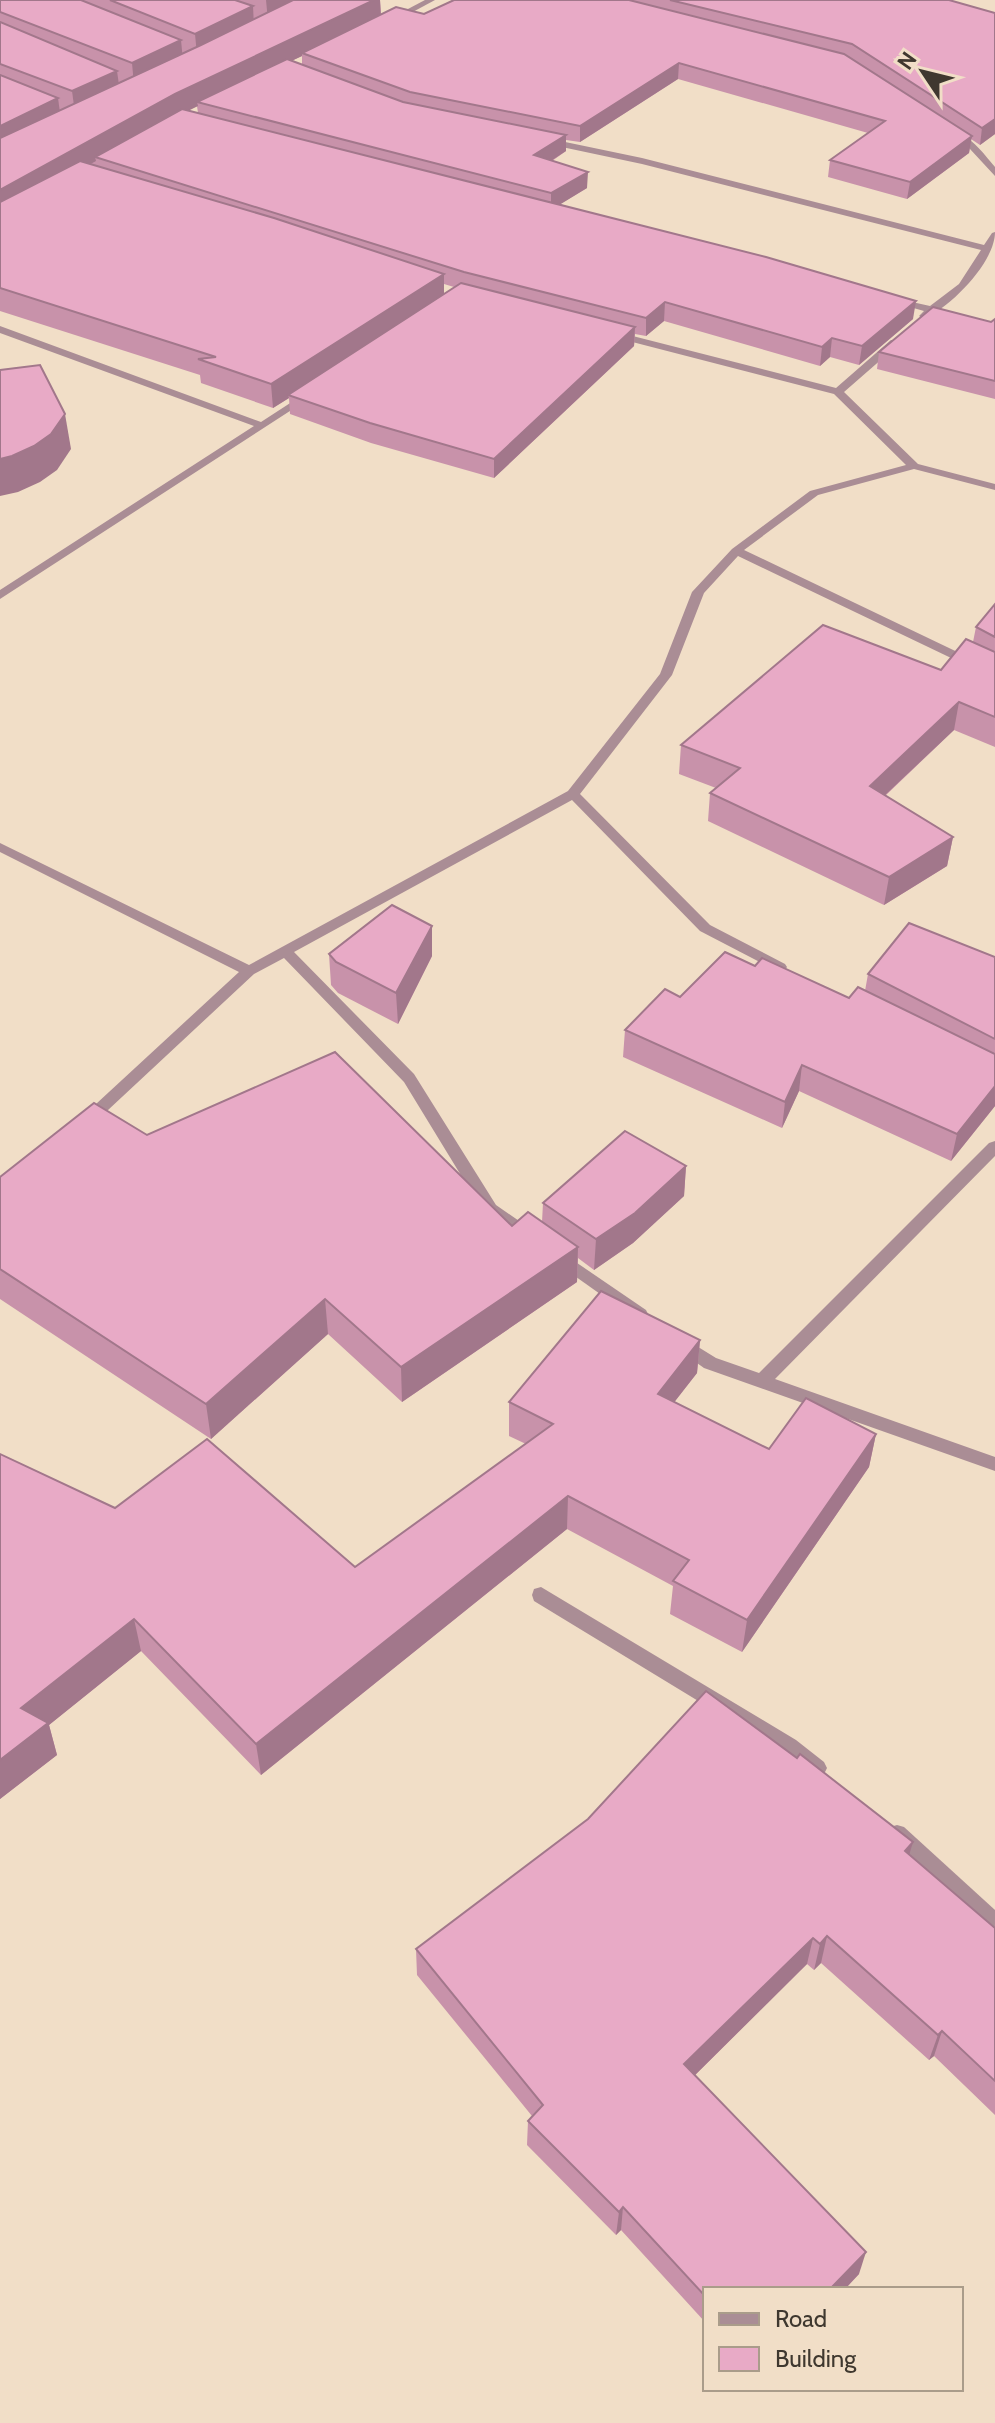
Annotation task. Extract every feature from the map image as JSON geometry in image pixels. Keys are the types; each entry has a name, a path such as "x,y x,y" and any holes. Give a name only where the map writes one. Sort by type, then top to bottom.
{"street":[{"path":"389,21 431,0"},
{"path":"948,130 979,147 995,173"},
{"path":"533,139 642,161 988,249"},
{"path":"920,320 963,286 995,235"},
{"path":"887,299 932,310"},
{"path":"0,329 263,426"},
{"path":"838,392 908,331"},
{"path":"608,333 838,392 914,466"},
{"path":"0,595 315,391"},
{"path":"80,1127 249,971 573,794 666,675 698,592 736,551 814,493 914,466 995,487"},
{"path":"736,551 995,675"},
{"path":"573,794 705,928 788,971"},
{"path":"0,847 249,971"},
{"path":"285,951 409,1078 490,1209 710,1363 995,1464"},
{"path":"761,1382 995,1147"},
{"path":"541,1595 789,1746 838,1784"},
{"path":"885,1823 995,1924"}],"building":[{"path":"0,0 81,0 181,40 132,63 0,12"},
{"path":"110,0 235,0 253,6 195,34"},
{"path":"293,0 374,0 175,94 0,190 0,138"},
{"path":"454,0 629,0 844,54 972,136 910,182 830,160 885,121 679,63 580,126 410,92 302,53 396,7 424,14"},
{"path":"670,0 949,0 995,13 995,119 982,128 852,44"},
{"path":"0,22 117,71 72,91 0,64"},
{"path":"287,59 403,102 566,135 534,155 588,172 551,193 197,102"},
{"path":"0,75 58,98 0,126"},
{"path":"182,109 766,257 916,301 862,346 832,338 822,347 665,302 646,318 464,272 95,157"},
{"path":"80,161 274,218 444,274 271,384 198,359 216,357 0,288 0,202"},
{"path":"461,283 635,327 494,459 370,423 288,395"},
{"path":"933,307 991,322 995,319 995,381 879,352"},
{"path":"40,365 65,414 51,434 34,446 0,459 0,370"},
{"path":"995,604 995,637 976,627"},
{"path":"823,625 941,670 966,639 995,652 995,717 959,702 870,786 953,837 889,877 710,793 740,768 681,745"},
{"path":"392,905 432,926 396,993 336,962 329,954"},
{"path":"909,923 995,957 995,1039 868,974"},
{"path":"725,952 755,966 762,958 849,998 858,987 995,1054 995,1086 957,1134 802,1065 785,1102 625,1030 665,989 680,997"},
{"path":"335,1052 512,1226 528,1212 578,1247 401,1367 325,1299 206,1404 0,1269 0,1177 94,1103 147,1135"},
{"path":"625,1131 686,1166 635,1213 596,1239 543,1203"},
{"path":"601,1291 700,1340 658,1394 769,1449 806,1398 876,1434 747,1620 673,1581 689,1560 568,1496 256,1744 134,1619 21,1708 48,1723 0,1760 0,1454 115,1508 207,1439 355,1567 553,1424 509,1402"},
{"path":"706,1691 797,1758 800,1754 913,1842 905,1851 995,1928 995,2081 942,2031 938,2035 827,1936 820,1944 813,1938 684,2064 866,2252 832,2287 703,2287 703,2294 623,2207 619,2212 528,2121 543,2105 416,1949 588,1819"}]}
